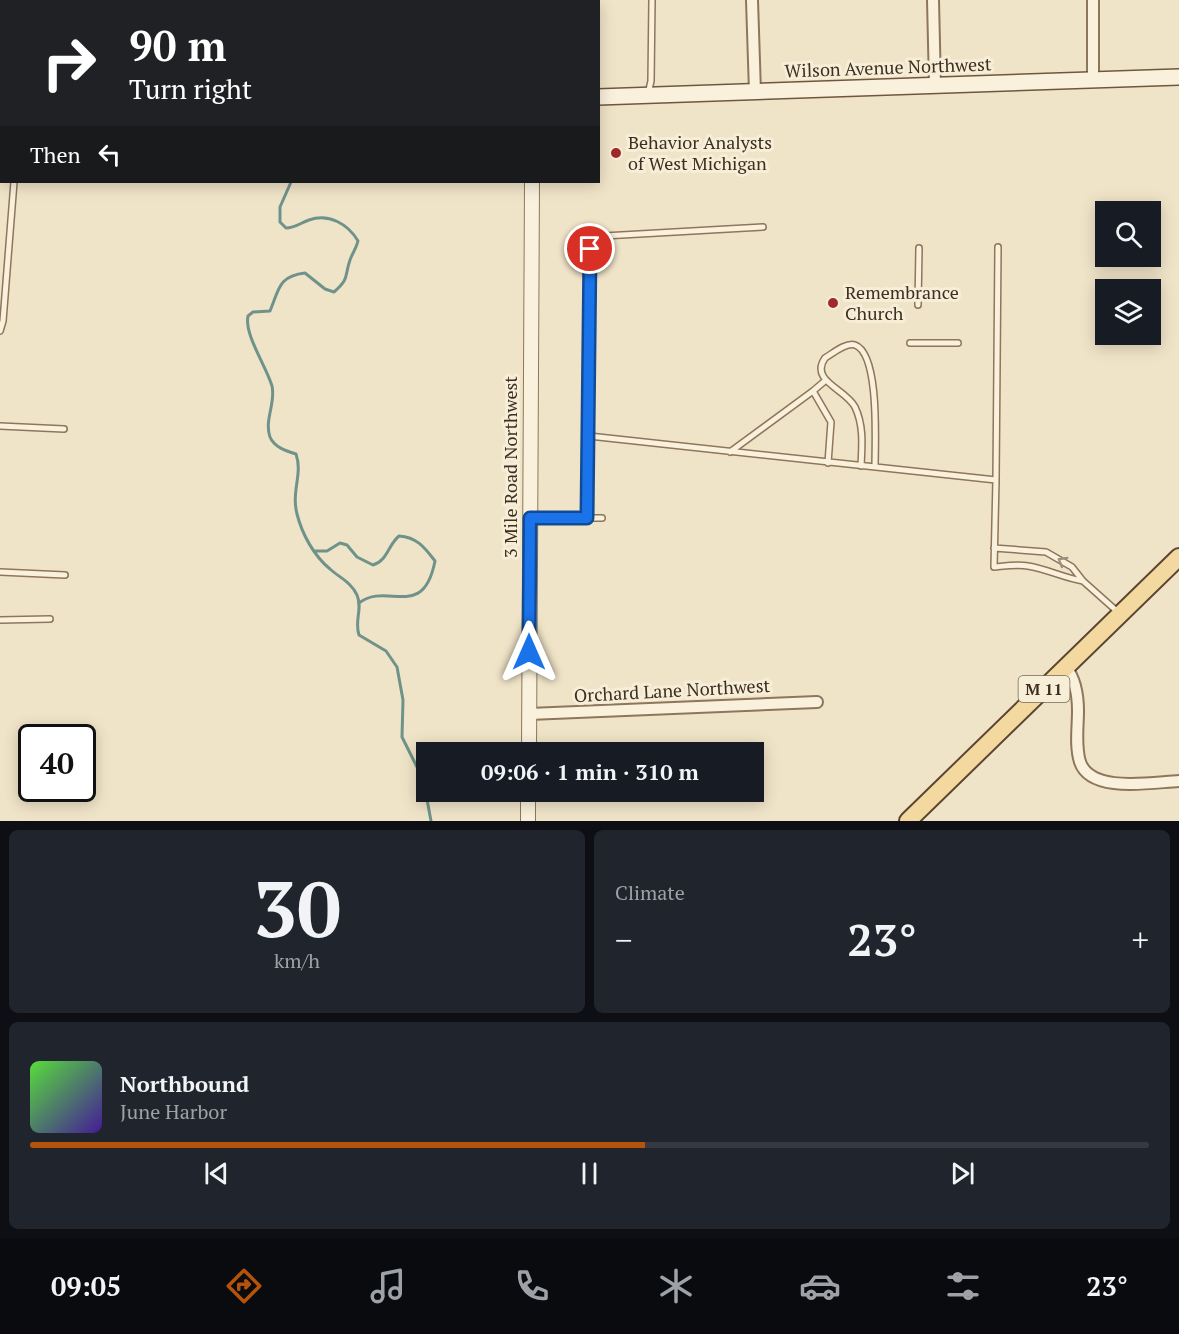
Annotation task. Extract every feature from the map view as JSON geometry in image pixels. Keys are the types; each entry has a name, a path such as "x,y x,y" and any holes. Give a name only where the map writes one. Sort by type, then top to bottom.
{"main road":[{"name":"Wilson Avenue Northwest","path":"600,97 1179,77"},
{"name":"M 11","path":"908,821 1179,556"}],"street":[{"path":"752,0 755,92"},
{"path":"933,0 935,86"},
{"path":"1093,0 1093,80"},
{"name":"3 Mile Road Northwest","path":"529,742 532,183"},
{"path":"1066,667 1073,676 1078,700 1078,748 1086,773 1102,781 1127,784 1179,781"},
{"name":"Orchard Lane Northwest","path":"529,714 817,702"},
{"path":"528,802 528,821"}],"lane":[{"path":"648,95 651,81 652,0"},
{"path":"0,331 3,321 14,183"},
{"path":"587,518 590,249 604,236 763,227"},
{"path":"998,247 994,567 1025,565 1083,581"},
{"path":"918,305 919,248"},
{"path":"910,343 958,343"},
{"path":"861,466 862,430 854,405 842,391 821,376 820,369 825,358 850,345 856,346 864,354 875,401 875,467"},
{"path":"730,452 826,380"},
{"path":"813,391 831,422 828,463"},
{"path":"0,426 64,429"},
{"path":"589,436 996,480"},
{"path":"530,518 602,518"},
{"path":"994,548 1046,552 1072,567 1083,581 1120,614"},
{"path":"0,572 65,575"},
{"path":"0,620 50,619"}],"waterway":[{"path":"291,183 280,207 280,222 286,228 316,218 331,219 343,225 358,241 345,280 334,292 325,289 305,273 296,275 289,277 281,285 270,311 253,312 248,316 252,341 272,386 270,437 277,446 296,454 298,469 295,498 299,522 305,537 319,558 355,591 359,600 357,624 359,635 386,651 397,667 403,700 402,737 418,769 431,821"},
{"path":"314,551 327,551 340,543 347,545 357,557 373,565 382,560 399,536 416,541 435,561 429,579 422,590 413,595 370,597 359,603"}],"place":[{"name":"Behavior Analysts of West Michigan","path":"616,153"},
{"name":"Remembrance Church","path":"833,303"}],"route":[{"path":"529,652 530,518 587,518 590,249"}]}
